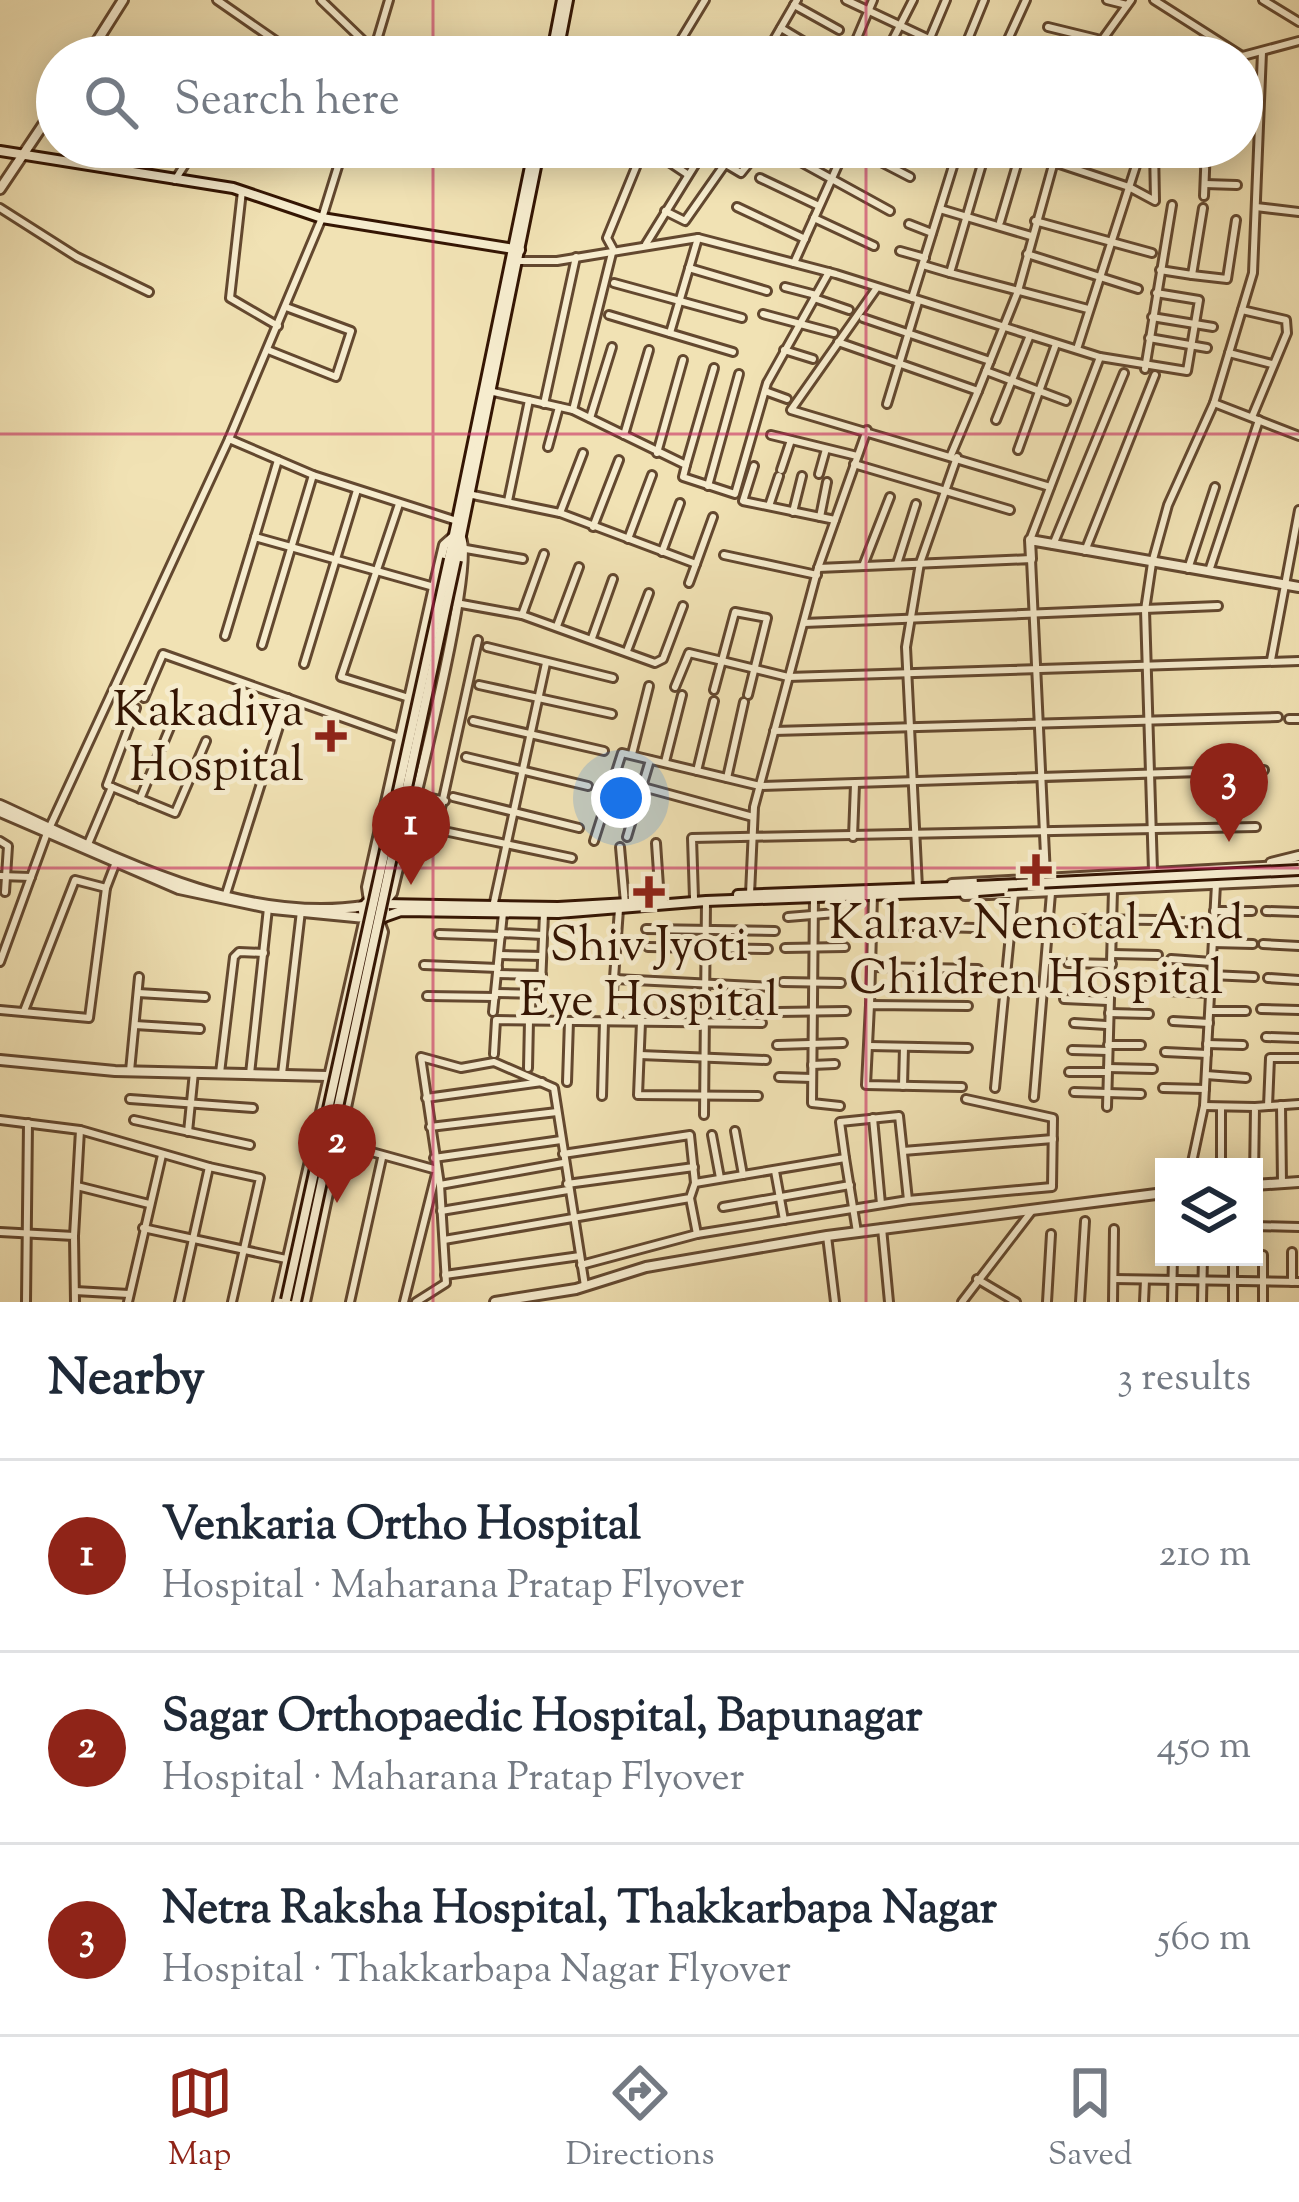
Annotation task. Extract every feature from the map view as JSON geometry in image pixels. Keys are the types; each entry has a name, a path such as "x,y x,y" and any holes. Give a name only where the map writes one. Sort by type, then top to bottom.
{"street":[{"path":"100,36 123,0"},
{"path":"217,0 269,36"},
{"path":"321,0 356,36"},
{"path":"378,36 389,0"},
{"path":"558,36 565,0"},
{"path":"684,36 706,0"},
{"path":"846,0 921,36"},
{"path":"857,36 873,0"},
{"path":"895,36 913,0"},
{"path":"932,36 946,0"},
{"path":"970,36 984,0"},
{"path":"1010,36 1026,0"},
{"path":"1108,0 1129,2"},
{"path":"1154,0 1208,36"},
{"path":"1263,0 1299,22"},
{"path":"776,36 796,2 839,29"},
{"path":"1101,36 1129,2"},
{"path":"1048,27 1086,36"},
{"path":"781,28 794,36"},
{"path":"1263,52 1299,41"},
{"path":"0,189 36,137"},
{"path":"0,151 36,159"},
{"path":"96,168 242,191 322,218 517,254 576,256 698,238 829,272 1144,369 1187,371 1199,300 1156,293"},
{"path":"176,180 183,168"},
{"path":"0,962 49,831 268,350 337,168"},
{"path":"460,521 533,168"},
{"path":"573,410 613,249 608,238 634,168"},
{"path":"678,168 688,174"},
{"path":"646,244 691,168"},
{"path":"664,211 685,221 722,168"},
{"path":"814,168 890,211"},
{"path":"794,263 837,168"},
{"path":"892,168 910,177"},
{"path":"887,404 953,168"},
{"path":"950,273 981,168"},
{"path":"999,224 1016,168"},
{"path":"918,888 909,672 911,616 920,563 954,456 1018,291 1052,168"},
{"path":"1076,168 1155,201 1154,168"},
{"path":"1076,350 1135,168"},
{"path":"1204,168 1204,196"},
{"path":"1153,871 1145,610 1168,506 1214,403 1253,273 1258,168"},
{"path":"760,178 819,206"},
{"path":"1204,184 1237,185"},
{"path":"242,191 230,298 278,326"},
{"path":"1144,369 1172,205"},
{"path":"737,207 805,239"},
{"path":"1256,207 1299,212"},
{"path":"0,208 77,257 148,292"},
{"path":"1192,275 1203,208"},
{"path":"940,209 1031,236"},
{"path":"814,218 874,245"},
{"path":"1160,270 1227,279 1236,220"},
{"path":"1035,221 1152,253"},
{"path":"909,224 932,233"},
{"path":"670,333 698,238"},
{"path":"900,251 950,273 1088,309"},
{"path":"290,1302 517,254"},
{"path":"1027,254 1138,289"},
{"path":"544,404 576,256"},
{"path":"689,268 767,291"},
{"path":"713,368 682,477 735,494 765,391 829,272"},
{"path":"614,283 742,318"},
{"path":"785,287 849,310"},
{"path":"876,289 836,338 791,410 1050,487"},
{"path":"268,350 336,377 344,362 351,331 286,307"},
{"path":"1208,573 1286,333 1286,320 1242,310"},
{"path":"763,314 978,391"},
{"path":"609,315 733,352"},
{"path":"1152,317 1213,326"},
{"path":"863,318 990,361"},
{"path":"996,419 1030,335"},
{"path":"1149,338 1207,348"},
{"path":"1018,449 1056,344"},
{"path":"590,418 612,347"},
{"path":"624,436 649,350"},
{"path":"784,350 813,359"},
{"path":"1229,352 1274,365"},
{"path":"1046,876 1030,540 1100,357"},
{"path":"657,453 683,360"},
{"path":"986,371 1066,401"},
{"path":"1053,545 1124,373"},
{"path":"708,486 740,374"},
{"path":"1085,551 1155,375"},
{"path":"489,391 573,410 686,466"},
{"path":"765,391 787,399"},
{"path":"508,500 529,400"},
{"path":"1214,403 1299,436"},
{"path":"548,447 559,407"},
{"path":"750,896 753,817 760,786 818,572 866,430"},
{"path":"771,435 826,448 1010,510"},
{"path":"229,440 313,475 460,521"},
{"path":"769,508 791,440"},
{"path":"818,474 826,448"},
{"path":"560,514 583,453"},
{"path":"225,636 278,460"},
{"path":"593,527 619,460"},
{"path":"754,466 743,501 835,520"},
{"path":"262,645 313,475"},
{"path":"628,539 652,475"},
{"path":"794,512 802,476"},
{"path":"820,517 827,482"},
{"path":"1188,569 1216,487"},
{"path":"304,664 357,489"},
{"path":"468,494 560,514 695,564"},
{"path":"863,566 890,497"},
{"path":"399,502 341,677 410,698"},
{"path":"662,552 680,503"},
{"path":"897,564 916,504"},
{"path":"1270,662 1281,585 1299,510"},
{"path":"689,583 713,517"},
{"path":"457,536 466,549 523,560"},
{"path":"290,1302 286,1258 365,918 443,545 457,536"},
{"path":"256,537 434,587"},
{"path":"1030,540 1299,587"},
{"path":"290,1302 339,1143 383,932 383,904 392,893 466,549"},
{"path":"522,615 544,554"},
{"path":"724,555 818,572 1031,559"},
{"path":"557,626 579,567"},
{"path":"592,638 613,579"},
{"path":"627,651 649,593"},
{"path":"456,603 522,615 655,663 663,659 683,606"},
{"path":"804,623 1218,607"},
{"path":"714,690 735,612 767,618 727,778"},
{"path":"432,849 449,799 478,640"},
{"path":"487,647 614,678"},
{"path":"675,687 688,653 788,677 1299,661"},
{"path":"144,698 163,654 400,738"},
{"path":"493,908 546,663"},
{"path":"479,685 612,714"},
{"path":"632,754 649,686"},
{"path":"664,763 682,695"},
{"path":"226,894 288,698"},
{"path":"697,771 714,701"},
{"path":"136,708 106,779 112,788 178,811 206,741"},
{"path":"774,730 1278,717"},
{"path":"1289,719 1299,719"},
{"path":"473,721 604,752"},
{"path":"140,799 171,725"},
{"path":"594,842 622,753 760,786 1264,770"},
{"path":"466,758 588,786"},
{"path":"627,837 650,760"},
{"path":"853,837 855,784"},
{"path":"643,787 753,817"},
{"path":"88,844 112,788"},
{"path":"414,794 579,827"},
{"path":"0,808 179,889 268,908 382,919 401,911 544,913 750,896 814,898 1299,873"},
{"path":"694,898 692,838 1256,827"},
{"path":"49,831 181,884 274,903 622,906 694,898 918,888 1014,894 1113,890 1260,881 1299,873"},
{"path":"444,831 572,858"},
{"path":"0,841 8,845 5,892"},
{"path":"656,843 660,901"},
{"path":"612,1006 622,906 620,847"},
{"path":"933,890 1046,876 1260,866 1299,856"},
{"path":"0,1010 89,1018 106,888 116,862"},
{"path":"1260,866 1299,873"},
{"path":"1260,866 1260,881"},
{"path":"3,876 31,877"},
{"path":"24,1011 75,880 106,888"},
{"path":"1192,1158 1204,1106 1216,884"},
{"path":"1107,1107 1113,890"},
{"path":"1034,1097 1052,892"},
{"path":"995,1088 1014,894"},
{"path":"873,895 866,1085 962,1087"},
{"path":"814,898 813,1107 841,1106"},
{"path":"704,1115 706,901"},
{"path":"250,1074 268,908"},
{"path":"1266,910 1299,912"},
{"path":"283,1074 301,911"},
{"path":"1214,911 1252,911"},
{"path":"493,1012 503,913"},
{"path":"540,1010 544,913"},
{"path":"788,916 836,913"},
{"path":"1073,919 1157,920"},
{"path":"1177,922 1214,923"},
{"path":"873,925 975,928"},
{"path":"646,929 775,931"},
{"path":"439,934 543,935"},
{"path":"1213,943 1253,944"},
{"path":"1263,944 1299,946"},
{"path":"648,947 768,949"},
{"path":"785,948 845,947"},
{"path":"220,1073 234,957 238,952 264,953"},
{"path":"1112,954 1158,955"},
{"path":"499,955 542,956"},
{"path":"1171,959 1212,962"},
{"path":"1067,963 1112,964"},
{"path":"424,965 542,975"},
{"path":"872,967 978,969"},
{"path":"1211,975 1254,977"},
{"path":"130,1071 139,977"},
{"path":"1268,978 1299,980"},
{"path":"614,979 772,987"},
{"path":"783,982 841,982"},
{"path":"1111,984 1153,985"},
{"path":"1167,991 1210,993"},
{"path":"138,993 205,997"},
{"path":"427,996 541,994"},
{"path":"1064,999 1110,1001"},
{"path":"870,1005 968,1006"},
{"path":"1261,1009 1299,1010"},
{"path":"778,1012 846,1011"},
{"path":"1210,1011 1246,1011"},
{"path":"1109,1012 1148,1014"},
{"path":"494,1054 496,1020 762,1023"},
{"path":"528,1068 530,1020"},
{"path":"567,1082 569,1021"},
{"path":"1173,1021 1209,1023"},
{"path":"602,1096 604,1022"},
{"path":"641,1022 637,1100 705,1094 758,1096"},
{"path":"1074,1023 1108,1024"},
{"path":"135,1025 200,1029"},
{"path":"1266,1037 1299,1037"},
{"path":"777,1045 843,1043"},
{"path":"1207,1044 1243,1045"},
{"path":"1072,1050 1141,1045"},
{"path":"869,1046 968,1048"},
{"path":"904,1046 904,1086"},
{"path":"1165,1052 1207,1054"},
{"path":"640,1055 766,1060"},
{"path":"416,1302 446,1283 440,1185 421,1057 460,1068 494,1062 554,1088 585,1286"},
{"path":"1268,1106 1270,1058 1299,1058"},
{"path":"0,1060 130,1071 327,1076"},
{"path":"812,1064 836,1064"},
{"path":"1069,1072 1153,1070"},
{"path":"188,1132 194,1072"},
{"path":"1206,1075 1246,1078"},
{"path":"779,1078 812,1078"},
{"path":"426,1098 543,1082"},
{"path":"1163,1088 1205,1089"},
{"path":"1074,1092 1141,1094"},
{"path":"130,1099 253,1108"},
{"path":"445,1275 581,1261 697,1234 908,1200 1052,1186 1053,1118 966,1100"},
{"path":"1204,1106 1299,1104"},
{"path":"1281,1105 1282,1184"},
{"path":"1254,1158 1255,1107"},
{"path":"1221,1108 1221,1158"},
{"path":"430,1127 557,1112"},
{"path":"857,1232 841,1122 899,1116 908,1200"},
{"path":"874,1118 881,1204"},
{"path":"0,1120 80,1130 260,1178 232,1302"},
{"path":"134,1120 250,1145"},
{"path":"26,1302 28,1123"},
{"path":"76,1302 80,1130"},
{"path":"736,1131 743,1174"},
{"path":"712,1135 720,1178"},
{"path":"440,1185 690,1136 694,1167 690,1198 697,1234"},
{"path":"903,1151 1053,1139"},
{"path":"434,1158 561,1140"},
{"path":"339,1143 436,1170"},
{"path":"75,1291 129,1298 162,1155"},
{"path":"350,1302 382,1158"},
{"path":"694,1183 845,1158"},
{"path":"179,1302 209,1167"},
{"path":"441,1211 694,1167"},
{"path":"775,1169 784,1220"},
{"path":"404,1302 436,1170"},
{"path":"1263,1183 1299,1182"},
{"path":"723,1207 850,1185"},
{"path":"76,1186 149,1204"},
{"path":"495,1302 585,1286 646,1267 827,1236 1155,1193"},
{"path":"443,1240 690,1198"},
{"path":"962,1302 1031,1212"},
{"path":"1080,1302 1085,1222"},
{"path":"1263,1226 1299,1227"},
{"path":"143,1228 286,1258"},
{"path":"882,1228 890,1302"},
{"path":"1113,1302 1114,1229"},
{"path":"0,1232 74,1236"},
{"path":"1047,1302 1051,1234"},
{"path":"827,1236 835,1302"},
{"path":"1114,1279 1295,1282 1292,1252"},
{"path":"1172,1302 1173,1266"},
{"path":"1202,1302 1203,1266"},
{"path":"1233,1266 1233,1302"},
{"path":"1263,1266 1263,1302"},
{"path":"977,1279 1016,1302"},
{"path":"1144,1280 1144,1302"}],"place":[{"name":"Kakadiya Hospital","path":"331,736"},
{"name":"Netra Raksha Hospital, Thakkarbapa Nagar","path":"1229,842"},
{"name":"Kalrav Nenotal And Children Hospital","path":"1036,870"},
{"name":"Venkaria Ortho Hospital","path":"411,885"},
{"name":"Shiv Jyoti Eye Hospital","path":"649,892"},
{"name":"Sagar Orthopaedic Hospital, Bapunagar","path":"337,1203"}]}
